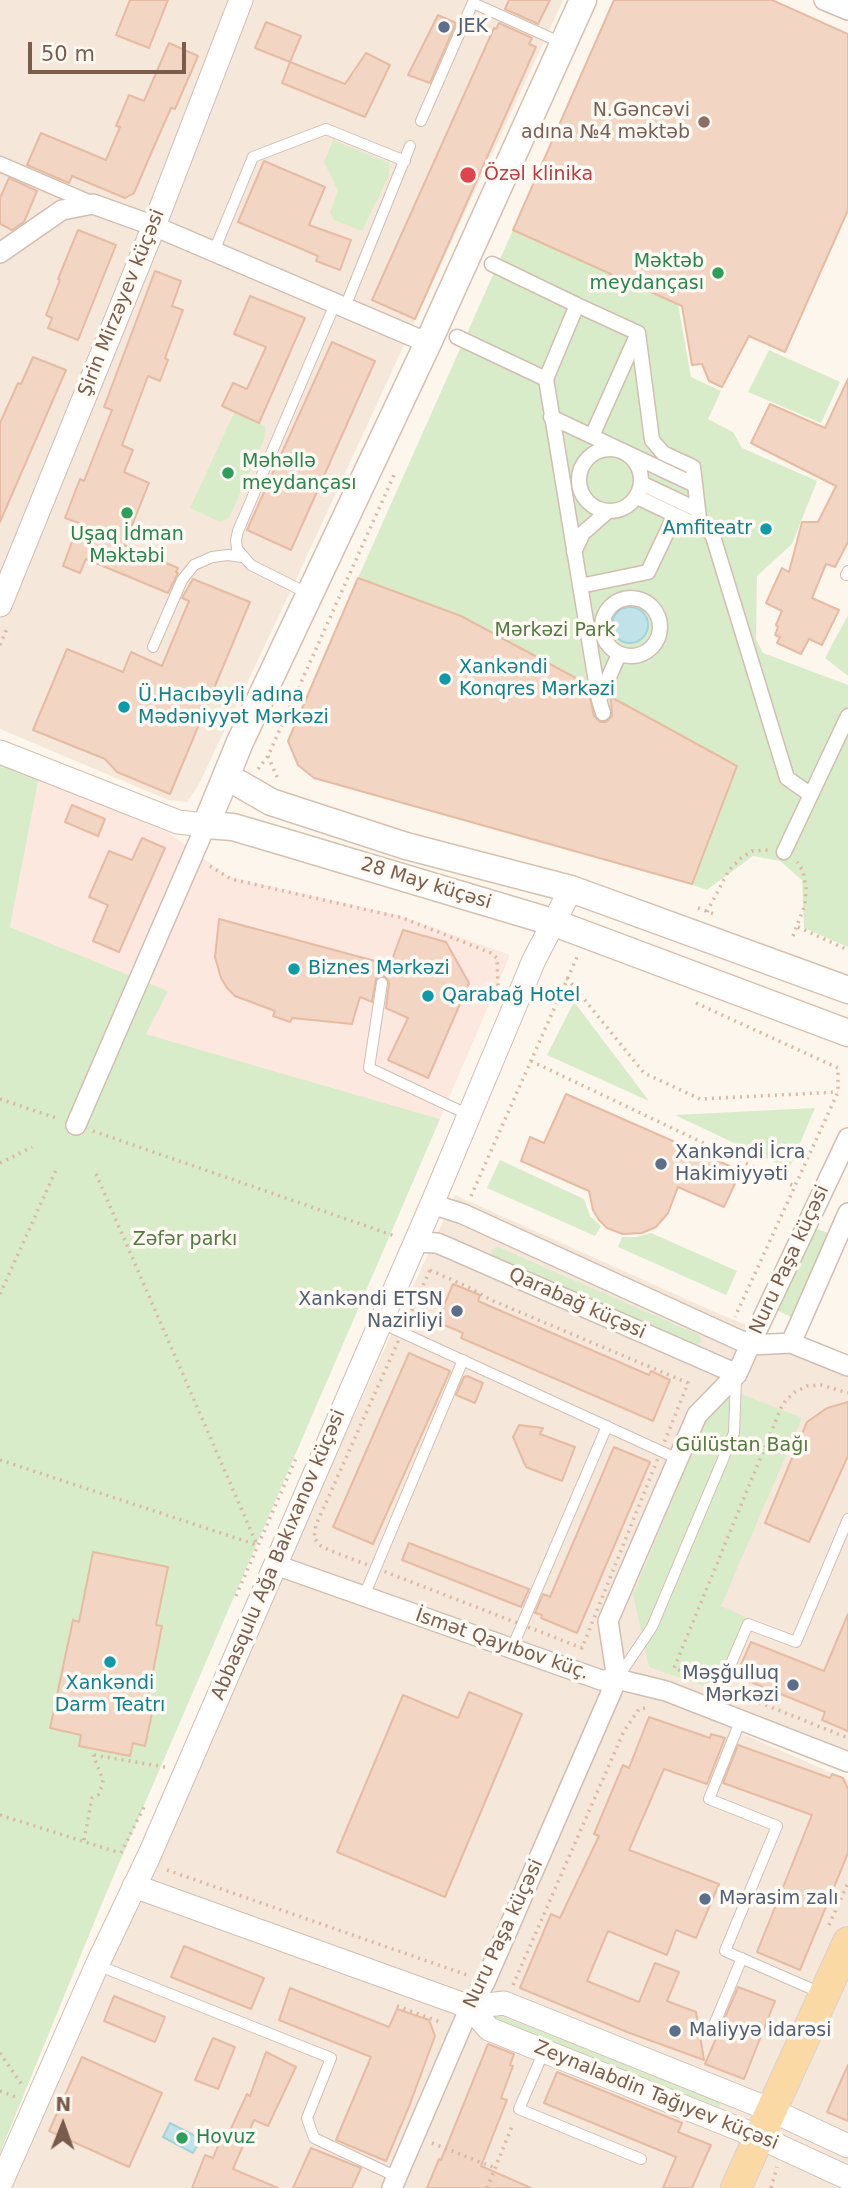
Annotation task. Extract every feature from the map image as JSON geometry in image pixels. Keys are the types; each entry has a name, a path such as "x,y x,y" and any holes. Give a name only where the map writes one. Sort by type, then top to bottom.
{"main road":[{"path":"206,825 226,776 428,343 583,0"},
{"name":"28 May küçəsi","path":"226,776 271,802 406,846 571,889 848,990"},
{"name":"28 May küçəsi","path":"206,825 233,827 258,834 552,922 848,1033"},
{"path":"736,2188 768,2148 771,2110 825,1995 836,1938"}],"street":[{"name":"Şirin Mirzəyev küçəsi","path":"0,605 154,226 241,0"},
{"path":"824,0 848,10"},
{"path":"0,164 214,251 428,343"},
{"path":"0,253 61,210 93,204"},
{"path":"492,264 638,333"},
{"path":"577,305 546,379 601,706 619,654"},
{"path":"592,436 638,333"},
{"path":"638,333 652,440 663,453 693,467 700,527"},
{"path":"457,337 546,379"},
{"path":"551,417 695,485"},
{"path":"574,552 583,533 607,512 628,507 639,490 639,468 624,452 603,450 594,453 581,468 578,478 583,497 589,505 607,512"},
{"path":"639,490 698,510"},
{"path":"639,490 675,515 712,533 787,778 811,795"},
{"path":"580,586 648,572 675,515"},
{"path":"636,598 652,607 660,623 657,640 646,653 629,657 612,651 603,637 602,620 606,612 619,600 636,598"},
{"path":"583,609 606,612"},
{"path":"784,852 848,716"},
{"name":"28 May küçəsi","path":"0,752 178,822 206,825"},
{"path":"76,1125 206,825"},
{"name":"Abbasqulu Ağa Bakıxanov küçəsi","path":"0,2185 97,1965 146,1863 276,1565 379,1322 405,1239 432,1204 552,922 571,889"},
{"name":"Nuru Paşa küçəsi","path":"395,2182 617,1679 608,1621 697,1415 737,1374 848,1138"},
{"name":"Qarabağ küçəsi","path":"432,1204 463,1214 750,1345"},
{"name":"Nuru Paşa küçəsi","path":"750,1345 790,1343 848,1213"},
{"name":"Qarabağ küçəsi","path":"405,1239 437,1243 737,1374"},
{"path":"790,1343 848,1366"},
{"name":"İsmət Qayıbov küç.","path":"276,1565 601,1680 617,1679 666,1691 848,1762"},
{"name":"Zeynalabdin Tağıyev küçəsi","path":"134,1886 470,2007 504,2003 771,2110 848,2146"},
{"name":"Zeynalabdin Tağıyev küçəsi","path":"470,2007 489,2029 768,2148 848,2178"}],"lane":[{"path":"421,121 474,2 563,43"},
{"path":"214,251 253,157 326,129 405,161"},
{"path":"310,594 251,565 237,549 238,531 411,146"},
{"path":"153,646 182,580 194,565 212,557 242,557"},
{"path":"382,983 369,1068 469,1115"},
{"path":"379,1322 678,1459"},
{"path":"364,1596 463,1360"},
{"name":"Nuru Paşa küçəsi","path":"617,1679 652,1627 734,1433 737,1374"},
{"path":"512,1648 607,1426"},
{"path":"712,1708 748,1624 796,1642 848,1519"},
{"path":"741,1719 709,1799 777,1826 725,1951 825,1995"},
{"path":"714,2025 742,1958"},
{"path":"97,1965 331,2058 307,2118 314,2138 395,2182"},
{"path":"544,2051 519,2109 641,2159"}],"path":[{"path":"713,899 729,870 741,858 763,850 784,852 797,862 806,882 805,905 793,936"},
{"path":"210,867 231,879 403,918 491,953 497,958 498,988"},
{"path":"797,927 848,950"},
{"path":"470,1198 587,934"},
{"path":"567,978 644,1073 700,1099 838,1092"},
{"path":"690,1001 838,1068 838,1092 734,1320"},
{"path":"531,1061 794,1186"},
{"path":"0,1099 405,1239"},
{"path":"0,1163 32,1147"},
{"path":"0,1294 56,1170"},
{"path":"0,1460 257,1545 96,1174"},
{"path":"582,1648 321,1546 314,1538 316,1525 430,1270 491,1300 688,1383"},
{"path":"726,1316 741,1322"},
{"path":"848,1393 821,1385 807,1386 786,1400 674,1668 848,1738"},
{"path":"513,1989 512,1982 624,1731 639,1709 648,1707"},
{"path":"84,1840 92,1798 98,1795 103,1786 93,1755 164,1767"},
{"path":"0,1815 84,1840 472,1977"},
{"path":"836,1938 848,1883"},
{"path":"395,2005 461,2030"},
{"path":"0,2053 35,2104"},
{"path":"487,2188 519,2109"},
{"path":"432,2143 495,2168"},
{"path":"768,2148 771,2188"}],"shaded area":[{"path":"0,0 563,0 293,586 198,786 187,802 168,800 0,729"},
{"path":"39,777 169,833 229,877 398,915 510,955 440,1119 146,1034 167,991 10,927"},
{"path":"455,1195 717,1313 848,1366 848,1772 652,1694 848,1780 848,2188 0,2188"}],"green space":[{"path":"333,140 389,163 389,175 362,231 334,220 330,213 338,191 324,162"},
{"name":"Mərkəzi Park","path":"513,230 678,304 691,377 721,391 708,419 733,432 742,448 817,481 792,544 757,576 756,639 763,653 848,685 848,947 804,928 802,880 780,861 753,856 707,890 614,856 314,778 298,765 288,741"},
{"path":"769,350 840,382 821,423 748,392"},
{"name":"Məhəllə meydançası","path":"235,411 265,426 265,437 229,518 220,522 190,508"},
{"path":"848,615 848,676 825,658"},
{"name":"Zəfər parkı","path":"0,760 39,777 10,927 168,991 146,1034 440,1119 105,1896 0,2153"},
{"path":"575,1003 649,1101 547,1055"},
{"path":"815,1108 789,1169 675,1115"},
{"path":"500,1160 584,1199 590,1216 601,1226 595,1236 487,1188"},
{"path":"815,1228 830,1234 791,1317 777,1310"},
{"path":"651,1233 737,1271 726,1295 618,1247 622,1237"},
{"path":"498,1247 699,1335 702,1342 695,1345 494,1257 491,1250"},
{"name":"Gülüstan Bağı","path":"729,1389 802,1418 721,1606 746,1617 715,1690 649,1667 633,1595 706,1420"},
{"path":"496,2014 721,2101 719,2107 493,2020"}],"water":[{"path":"630,607 643,612 648,625 643,638 630,643 617,638 612,625 617,612"},
{"name":"Hovuz","path":"170,2123 201,2139 193,2153 163,2137"}],"building":[{"path":"130,0 168,0 149,48 116,35"},
{"path":"509,0 550,0 538,24 505,9"},
{"name":"N.Gəncəvi adına №4 məktəb","path":"614,0 772,0 848,34 848,210 785,352 749,336 722,387 709,381 702,364 692,365 682,306 513,230"},
{"path":"438,15 456,23 430,83 408,75"},
{"path":"266,22 301,36 290,62 255,48"},
{"path":"499,23 532,38 529,44 536,47 415,319 372,300 494,28 496,29"},
{"path":"169,43 198,56 175,109 171,108 134,193 125,198 72,176 69,183 27,165 41,133 106,160 120,127 116,126 129,95 144,101"},
{"path":"366,53 390,65 365,117 282,83 290,62 345,84"},
{"path":"264,161 325,187 309,225 351,240 340,270 316,261 318,256 238,222"},
{"path":"9,178 37,191 24,222 12,230 0,224 0,198"},
{"path":"78,230 116,245 78,340 48,328 52,318 46,315"},
{"path":"155,271 181,281 172,306 183,310 165,358 168,360 160,381 148,376 122,445 133,450 124,472 149,483 124,545 178,568 168,593 86,559 80,573 63,566 79,523 65,518 80,479 84,481 112,410 104,407"},
{"path":"250,296 305,318 259,423 222,406 233,383 247,389 266,347 234,334"},
{"path":"332,342 375,361 291,550 247,530"},
{"path":"33,357 66,370 0,522 0,423"},
{"path":"848,379 848,542 835,567 826,564 812,598 839,610 822,645 809,639 801,654 777,643 780,637 775,635 778,627 776,625 782,611 766,603 782,568 789,572 802,522 818,522 836,486 751,443 770,404 825,428"},
{"name":"Xankəndi Konqres Mərkəzi","path":"358,578 461,616 587,684 594,716 600,722 606,722 612,716 611,697 737,766 692,884 314,778 298,765 288,741"},
{"name":"Ü.Hacıbəyli adına Mədəniyyət Mərkəzi","path":"193,579 250,602 170,794 117,772 105,759 33,730 67,649 123,672 131,652 162,666 189,601 182,598"},
{"path":"72,805 105,819 98,836 65,822"},
{"path":"142,838 165,848 119,952 93,941 108,905 89,897 109,851 132,860"},
{"path":"219,919 390,965 403,930 446,942 469,983 428,1078 388,1060 408,1018 386,1008 389,983 386,977 380,976 376,979 372,1002 360,997 352,1024 292,1018 290,1022 273,1016 275,1011 235,996 227,988 215,957"},
{"name":"Xankəndi İcra Hakimiyyəti","path":"566,1094 741,1171 724,1207 678,1187 668,1213 656,1227 642,1233 623,1234 607,1228 593,1210 589,1191 521,1161 530,1137 544,1143"},
{"path":"453,1284 480,1295 478,1301 649,1375 651,1371 670,1380 653,1421 461,1338 463,1333 437,1322"},
{"path":"409,1353 450,1371 373,1544 333,1527"},
{"path":"467,1376 483,1383 475,1403 456,1395"},
{"path":"848,1402 848,1456 809,1542 765,1523 807,1422 827,1408"},
{"path":"519,1425 543,1428 540,1434 575,1447 562,1481 526,1467 513,1437"},
{"path":"614,1447 650,1462 577,1633 535,1613 543,1594 550,1597"},
{"path":"409,1543 529,1589 521,1607 402,1560"},
{"name":"Xankəndi Darm Teatrı","path":"93,1552 168,1567 156,1625 162,1626 148,1697 155,1699 145,1746 133,1743 130,1756 79,1746 81,1735 50,1728 73,1620 79,1622"},
{"path":"848,1614 848,1731 822,1720 825,1712 736,1676 751,1642 824,1671"},
{"path":"469,1692 522,1714 445,1897 337,1852 403,1695 458,1718"},
{"path":"649,1717 710,1738 711,1734 725,1738 707,1784 664,1769 629,1850 719,1884 696,1938 676,1930 667,1955 608,1931 587,1981 639,2002 655,1963 679,1972 667,2001 696,2012 704,2060 520,1988 551,1914 560,1918 599,1836 594,1834 623,1765 629,1768"},
{"path":"738,1745 830,1778 832,1774 843,1778 848,1789 848,1853 800,1970 757,1952 812,1815 723,1783"},
{"path":"184,1946 264,1978 251,2009 171,1977"},
{"path":"738,1987 775,2001 744,2079 705,2064"},
{"path":"290,1988 389,2027 397,2009 429,2020 435,2036 386,2161 336,2140 371,2057 279,2020"},
{"path":"114,1996 165,2017 155,2042 104,2021"},
{"path":"213,2038 235,2047 218,2089 195,2080"},
{"path":"488,2044 514,2054 510,2065 513,2066 501,2098 507,2100 481,2166 531,2188 427,2188 439,2159 441,2160"},
{"path":"266,2052 296,2067 268,2126 254,2120 233,2169 278,2188 192,2188 205,2155 213,2158 223,2133 228,2135 247,2094 250,2096"},
{"path":"82,2057 162,2093 129,2167 49,2131"},
{"path":"848,2065 848,2121 827,2112"},
{"path":"557,2072 682,2123 678,2132 711,2145 692,2188 663,2188 676,2157 544,2103"},
{"path":"311,2148 361,2168 352,2188 293,2188"}],"place":[{"name":"JEK","path":"444,27"},
{"name":"N.Gəncəvi adına №4 məktəb","path":"704,122"},
{"name":"Özəl klinika","path":"468,175"},
{"name":"Məktəb meydançası","path":"718,273"},
{"name":"Məhəllə meydançası","path":"228,473"},
{"name":"Uşaq İdman Məktəbi","path":"127,513"},
{"name":"Amfiteatr","path":"766,529"},
{"name":"Xankəndi Konqres Mərkəzi","path":"445,679"},
{"name":"Ü.Hacıbəyli adına Mədəniyyət Mərkəzi","path":"124,707"},
{"name":"Biznes Mərkəzi","path":"294,969"},
{"name":"Qarabağ Hotel","path":"428,996"},
{"name":"Xankəndi İcra Hakimiyyəti","path":"661,1164"},
{"name":"Xankəndi ETSN Nazirliyi","path":"457,1311"},
{"name":"Xankəndi Darm Teatrı","path":"110,1662"},
{"name":"Məşğulluq Mərkəzi","path":"793,1685"},
{"name":"Mərasim zalı","path":"705,1899"},
{"name":"Maliyyə idarəsi","path":"675,2031"},
{"name":"Hovuz","path":"182,2138"}]}
